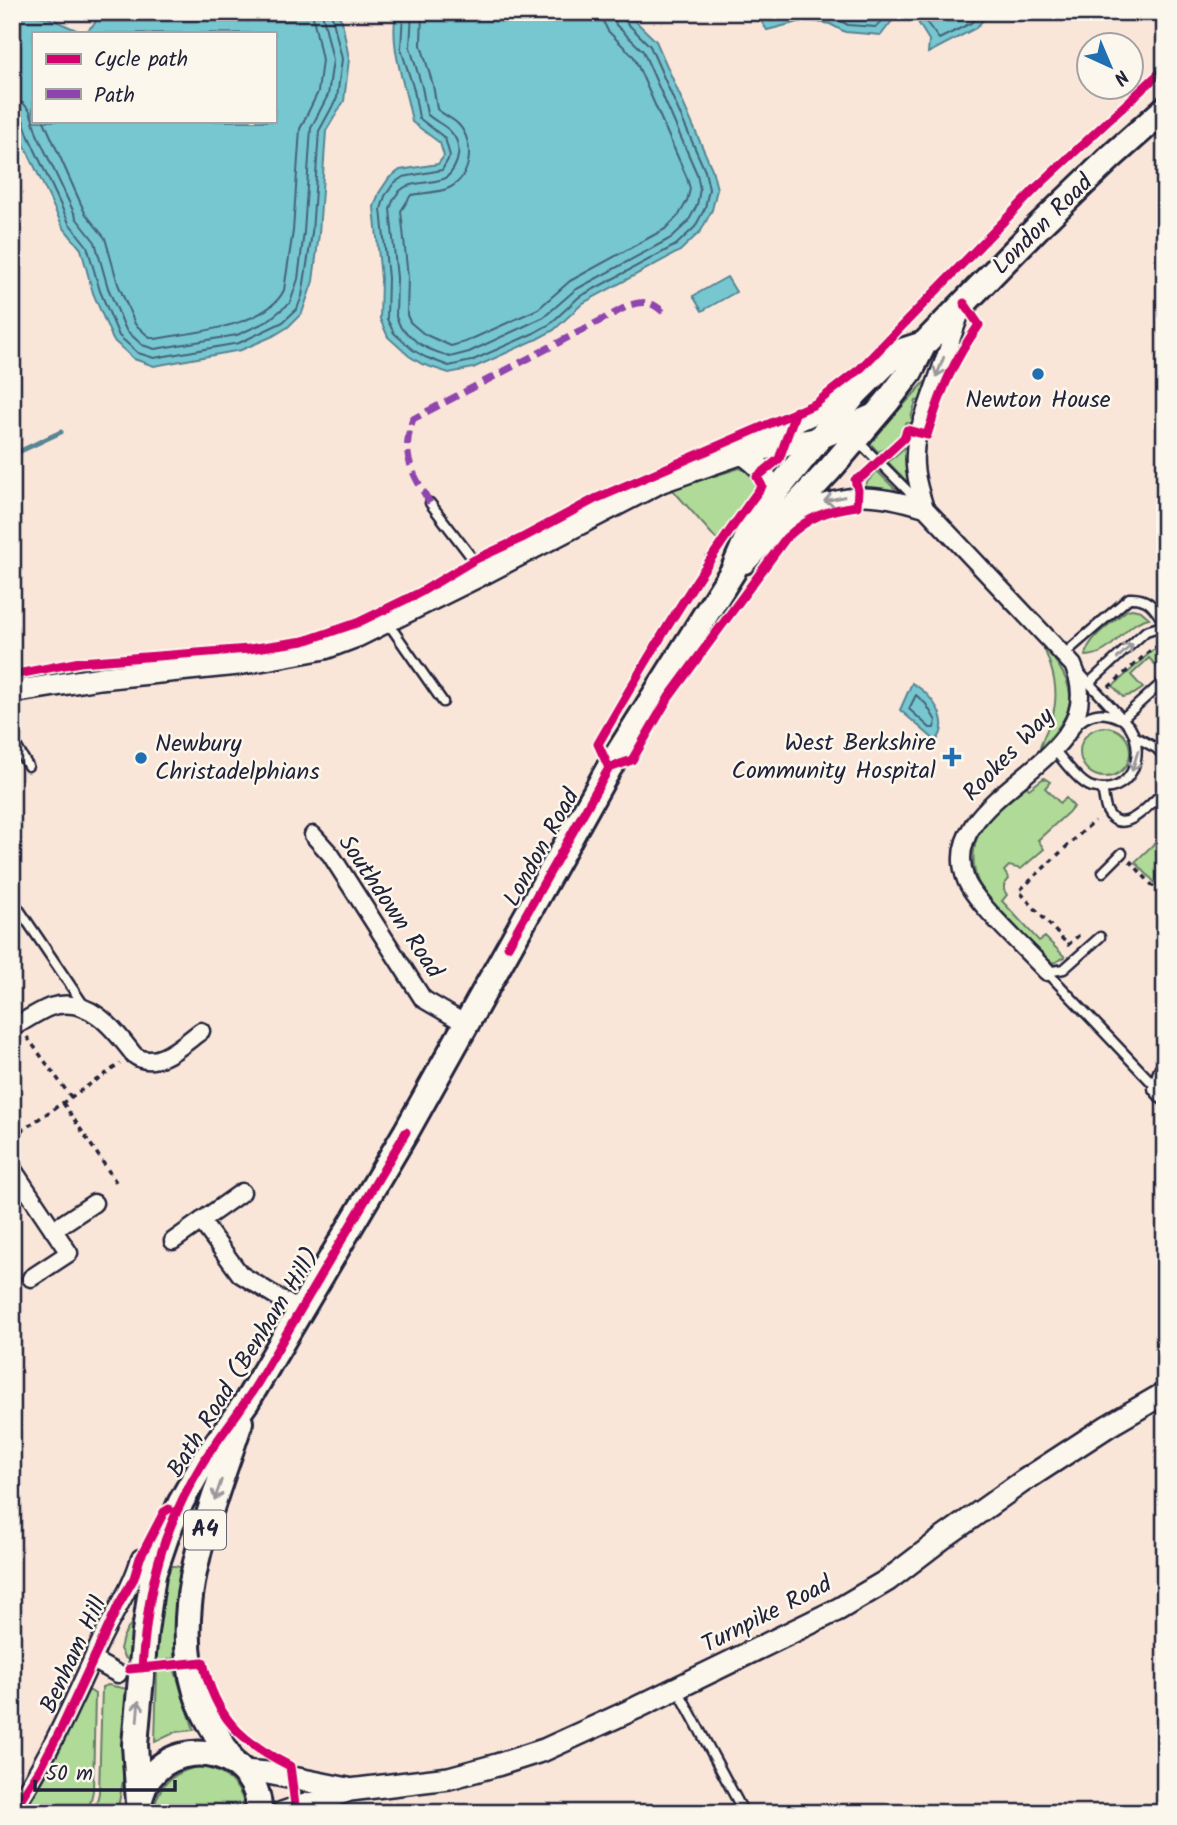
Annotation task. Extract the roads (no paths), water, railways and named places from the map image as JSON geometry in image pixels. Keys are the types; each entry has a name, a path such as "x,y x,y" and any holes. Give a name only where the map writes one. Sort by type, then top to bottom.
{"main road":[{"name":"London Road","path":"466,1024 609,768 733,571 757,515 820,438 876,414 910,372 924,344 1058,208 1165,109"},
{"name":"London Road","path":"733,571 785,518 846,427 856,393 896,353 924,344"},
{"name":"Bath Road (Benham Hill)","path":"138,1808 135,1745 145,1632 153,1575 168,1531 204,1461 247,1401 407,1132 466,1024"},
{"name":"Bath Road (Benham Hill)","path":"238,1767 196,1695 189,1664 187,1629 199,1552 247,1401"},
{"name":"A4","path":"138,1808 149,1778 162,1764 179,1755 198,1752 216,1755 238,1767 255,1789 259,1813"}],"street":[{"path":"964,303 933,387 914,450 916,479 925,508 1068,660"},
{"path":"742,453 771,433 856,393"},
{"path":"12,692 100,678 238,664 325,648 357,636 662,481 742,453 820,438"},
{"path":"742,453 764,471 769,482 770,498"},
{"path":"785,518 824,501 845,496 894,498 925,508"},
{"name":"Rookes Way","path":"1048,972 972,891 962,866 962,850 968,833 986,811 1070,732 1081,701 1078,678 1068,660"},
{"name":"Southdown Road","path":"313,835 331,855 423,999 466,1024"},
{"path":"16,1027 54,1006 87,1009 103,1018 140,1060 153,1061 201,1031"},
{"path":"12,1168 69,1253 32,1278"},
{"path":"173,1241 242,1192"},
{"path":"53,1230 94,1203"},
{"path":"201,1221 240,1274 300,1311"},
{"name":"Turnpike Road","path":"282,1813 350,1790 449,1778 544,1750 677,1689 839,1609 888,1580 1022,1482 1165,1393"},
{"name":"Benham Hill","path":"12,1812 45,1759 134,1578 140,1558"},
{"name":"Benham Hill","path":"93,1660 118,1674"},
{"name":"Turnpike Road","path":"238,1767 350,1790"}],"lane":[{"path":"846,427 925,508"},
{"path":"430,503 484,573"},
{"path":"1053,748 1089,787 1102,789 1125,780 1138,760 1136,737 1068,660 1129,598 1140,597 1151,604 1165,624"},
{"path":"387,621 443,702"},
{"path":"1089,683 1146,631 1158,627 1165,629"},
{"path":"1122,719 1165,680"},
{"path":"1070,732 1086,715 1108,713 1122,719"},
{"path":"1136,737 1156,748 1165,757"},
{"path":"12,740 28,766"},
{"path":"1102,789 1107,811 1116,820 1126,822 1138,816 1165,790"},
{"path":"1103,872 1122,853"},
{"path":"16,905 87,1009"},
{"path":"1048,972 1064,969 1100,937"},
{"name":"Rookes Way","path":"1048,972 1161,1092"},
{"path":"1161,1092 1155,1078 1165,1062"},
{"path":"677,1689 744,1813"}],"water":[{"path":"94,12 336,12 342,21 349,59 344,101 326,131 313,281 302,313 288,327 241,350 154,366 134,359 113,340 93,293 81,249 63,227 22,140 12,106 12,13 47,17 81,32 32,32 32,122 276,122 276,32 86,32 95,23"},
{"path":"396,12 503,12 533,15 541,12 626,12 656,41 712,169 717,189 712,210 701,231 680,251 583,303 554,330 473,368 449,373 422,364 409,356 388,337 380,319 381,279 374,207 389,178 400,170 438,164 444,156 440,143 412,122 396,54"},
{"path":"755,12 899,12 881,35 845,32 830,24 806,20 767,30"},
{"path":"918,12 990,12 976,28 928,53 929,40 919,24"},
{"path":"727,277 736,292 702,311 693,296"},
{"path":"912,683 932,701 941,717 941,733 936,741 900,710"}],"waterway":[{"path":"12,455 61,432"}],"place":[{"name":"Newton House","path":"1038,374"},
{"name":"West Berkshire Community Hospital","path":"952,757"},
{"name":"Newbury Christadelphians","path":"141,758"}]}
